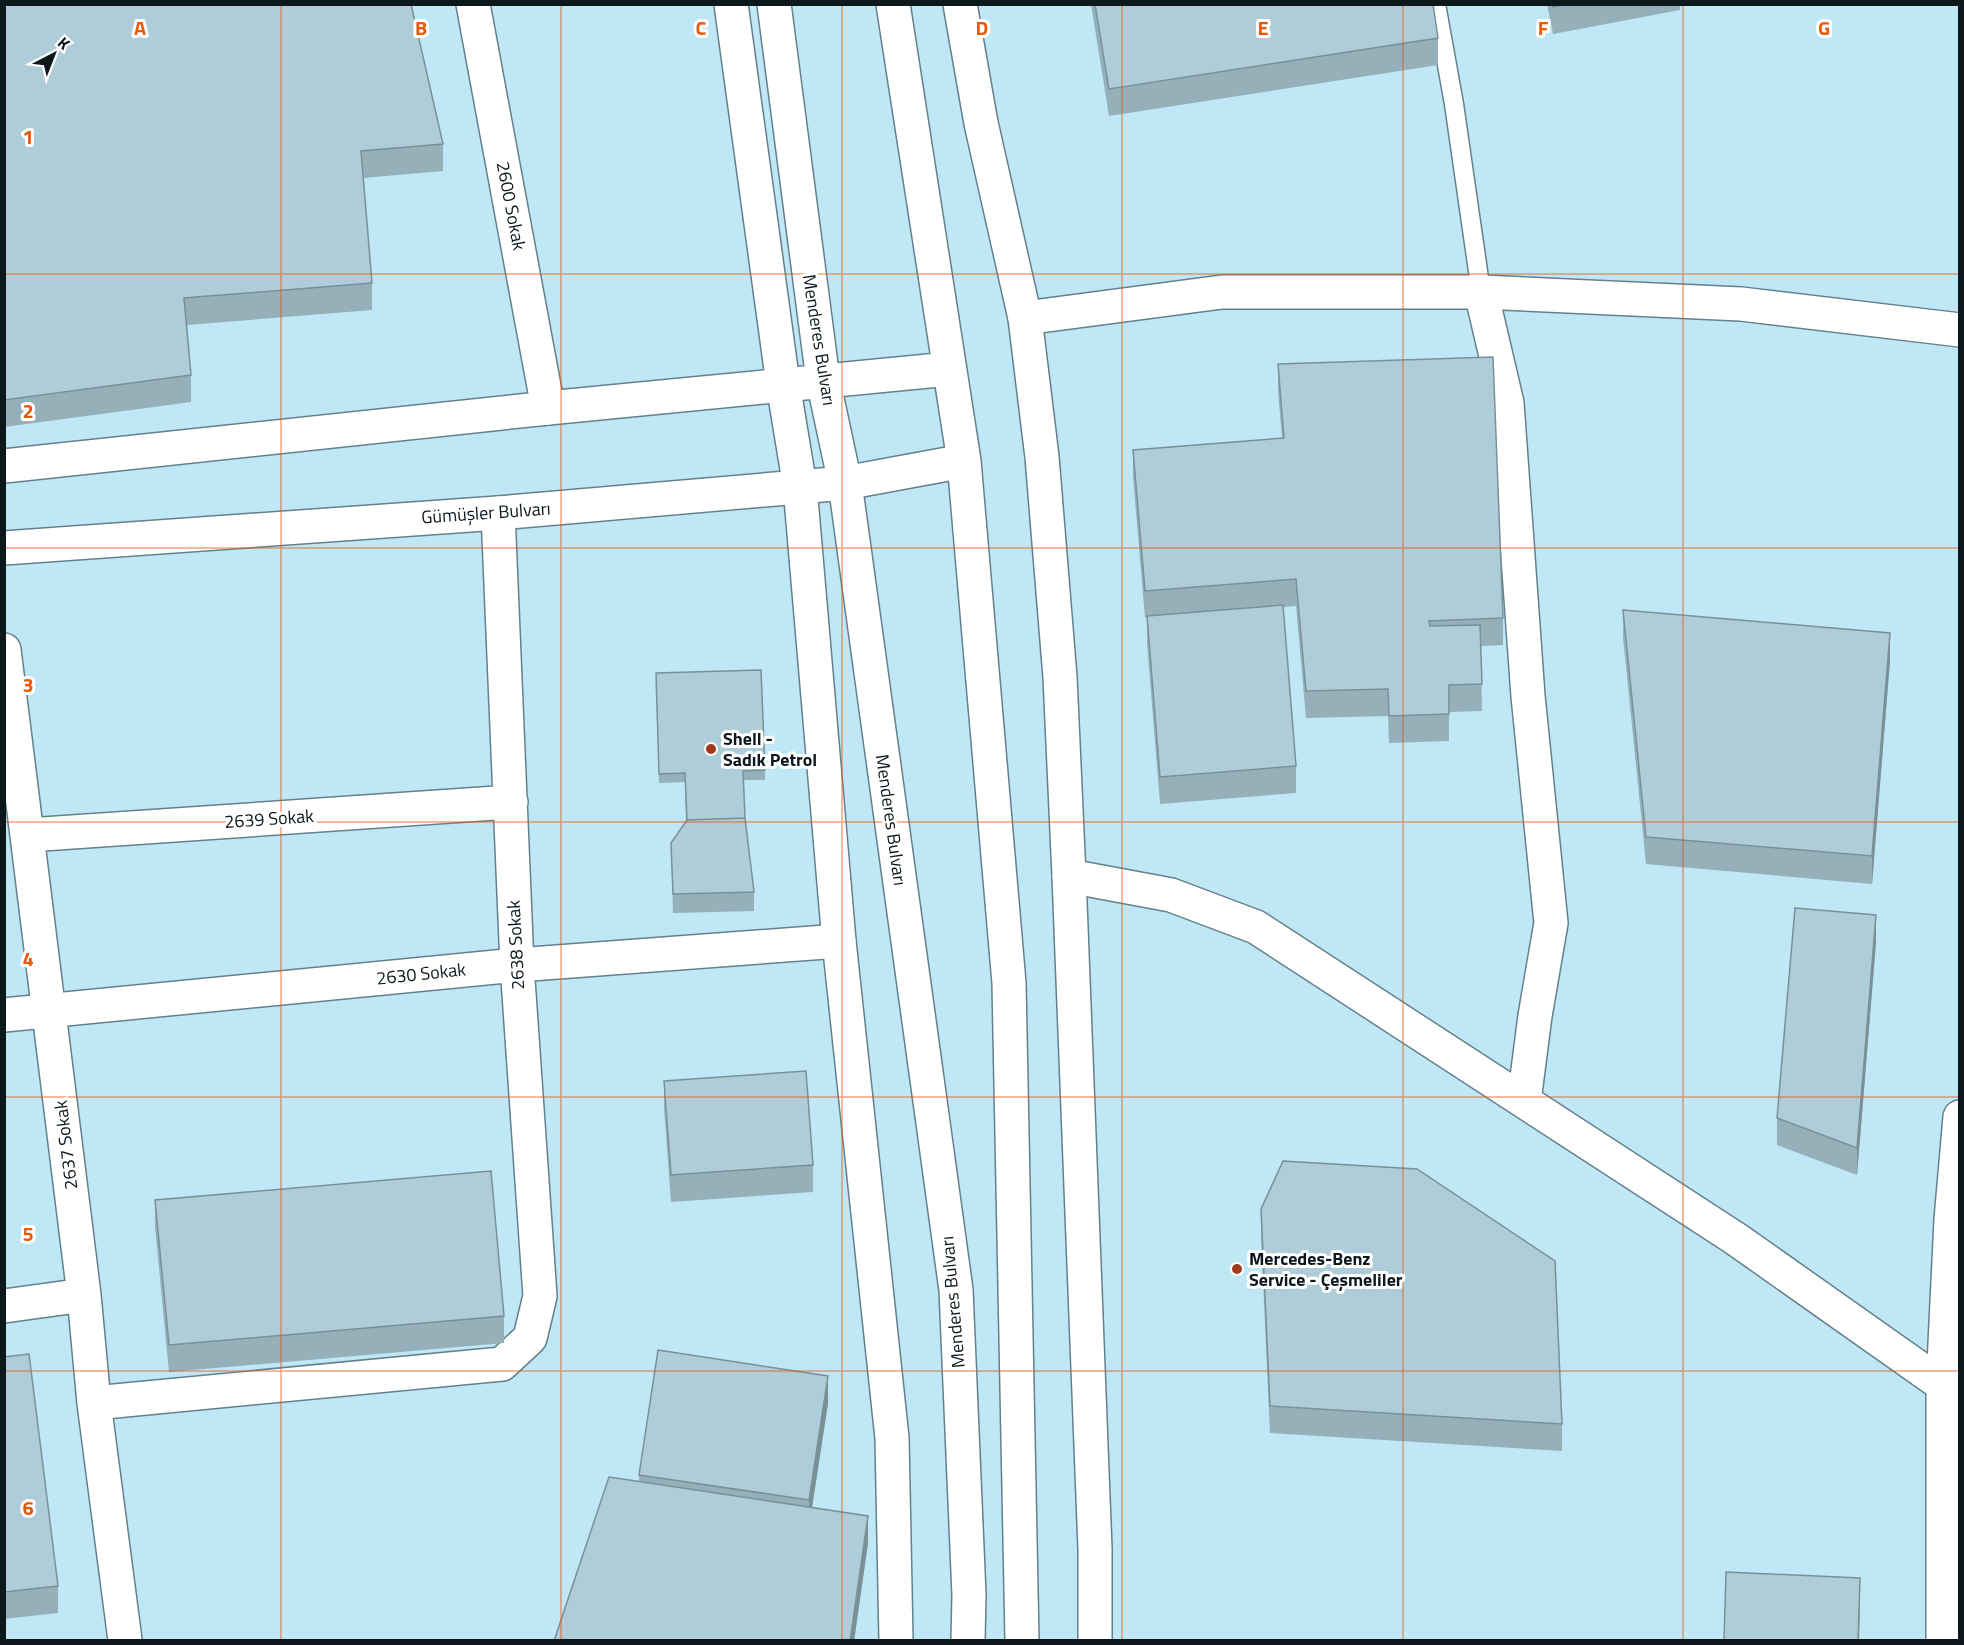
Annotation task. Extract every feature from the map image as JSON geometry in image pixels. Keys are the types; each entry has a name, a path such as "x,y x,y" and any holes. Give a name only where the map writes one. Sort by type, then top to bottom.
{"main road":[{"name":"2600 Sokak","path":"473,4 548,408"},
{"path":"731,4 783,384 800,487 839,941 892,1438 896,1641"},
{"name":"Menderes Bulvarı","path":"774,4 823,380 845,483 956,1290 969,1595 968,1641"},
{"path":"893,4 964,461 1009,983 1022,1641"},
{"path":"960,4 981,123 1025,318 1045,487 1059,677 1069,876 1095,1550 1095,1641"},
{"path":"1025,318 1222,292 1481,292 1741,304 1959,330"},
{"path":"1481,292 1507,404 1528,696 1551,923 1535,1016 1524,1101"},
{"path":"4,466 548,408 949,369"},
{"name":"Gümüşler Bulvarı","path":"4,548 498,513 845,483 964,461"},
{"name":"2638 Sokak","path":"94,1402 502,1364 530,1338 540,1296 517,964 498,513"},
{"name":"2637 Sokak","path":"4,650 50,1010 84,1295 94,1402 125,1641"},
{"name":"2639 Sokak","path":"28,835 511,802"},
{"path":"1069,876 1171,895 1256,927 1736,1239 1951,1390"},
{"name":"2630 Sokak","path":"4,1015 517,964 839,941"},
{"path":"1943,1641 1951,1390 1951,1220 1959,1117"},
{"path":"4,1306 84,1295"}],"lane":[{"path":"1436,4 1454,104 1481,292"}],"shaded area":[{"path":"5,5 1959,5 1959,1640 5,1640"}],"building":[{"path":"4,4 411,4 443,144 361,151 372,283 184,298 191,375 4,400"},
{"path":"1095,4 1433,4 1438,38 1109,89"},
{"path":"1552,4 1568,4 1553,7"},
{"path":"1493,357 1503,618 1429,621 1430,626 1480,625 1482,684 1449,685 1449,714 1389,716 1388,689 1306,691 1296,579 1145,591 1133,450 1284,438 1278,364"},
{"path":"1283,605 1296,766 1160,777 1147,616"},
{"path":"1623,610 1890,633 1872,856 1646,837"},
{"path":"761,670 765,770 743,771 745,818 687,820 685,773 659,774 656,673"},
{"path":"745,818 754,892 673,894 671,843 687,820"},
{"path":"1795,908 1876,915 1857,1148 1777,1118"},
{"path":"806,1071 813,1165 671,1175 664,1081"},
{"path":"1283,1161 1417,1169 1555,1261 1562,1424 1270,1406 1261,1209"},
{"path":"491,1171 504,1316 169,1345 155,1200"},
{"path":"658,1350 828,1376 809,1500 639,1475"},
{"path":"29,1354 58,1586 4,1592 4,1357"},
{"path":"609,1477 868,1516 850,1641 554,1641"},
{"path":"1726,1572 1860,1578 1858,1641 1724,1641"}],"place":[{"name":"Shell - Sadık Petrol","path":"711,749"},
{"name":"Mercedes-Benz Service - Çeşmeliler","path":"1237,1269"}]}
